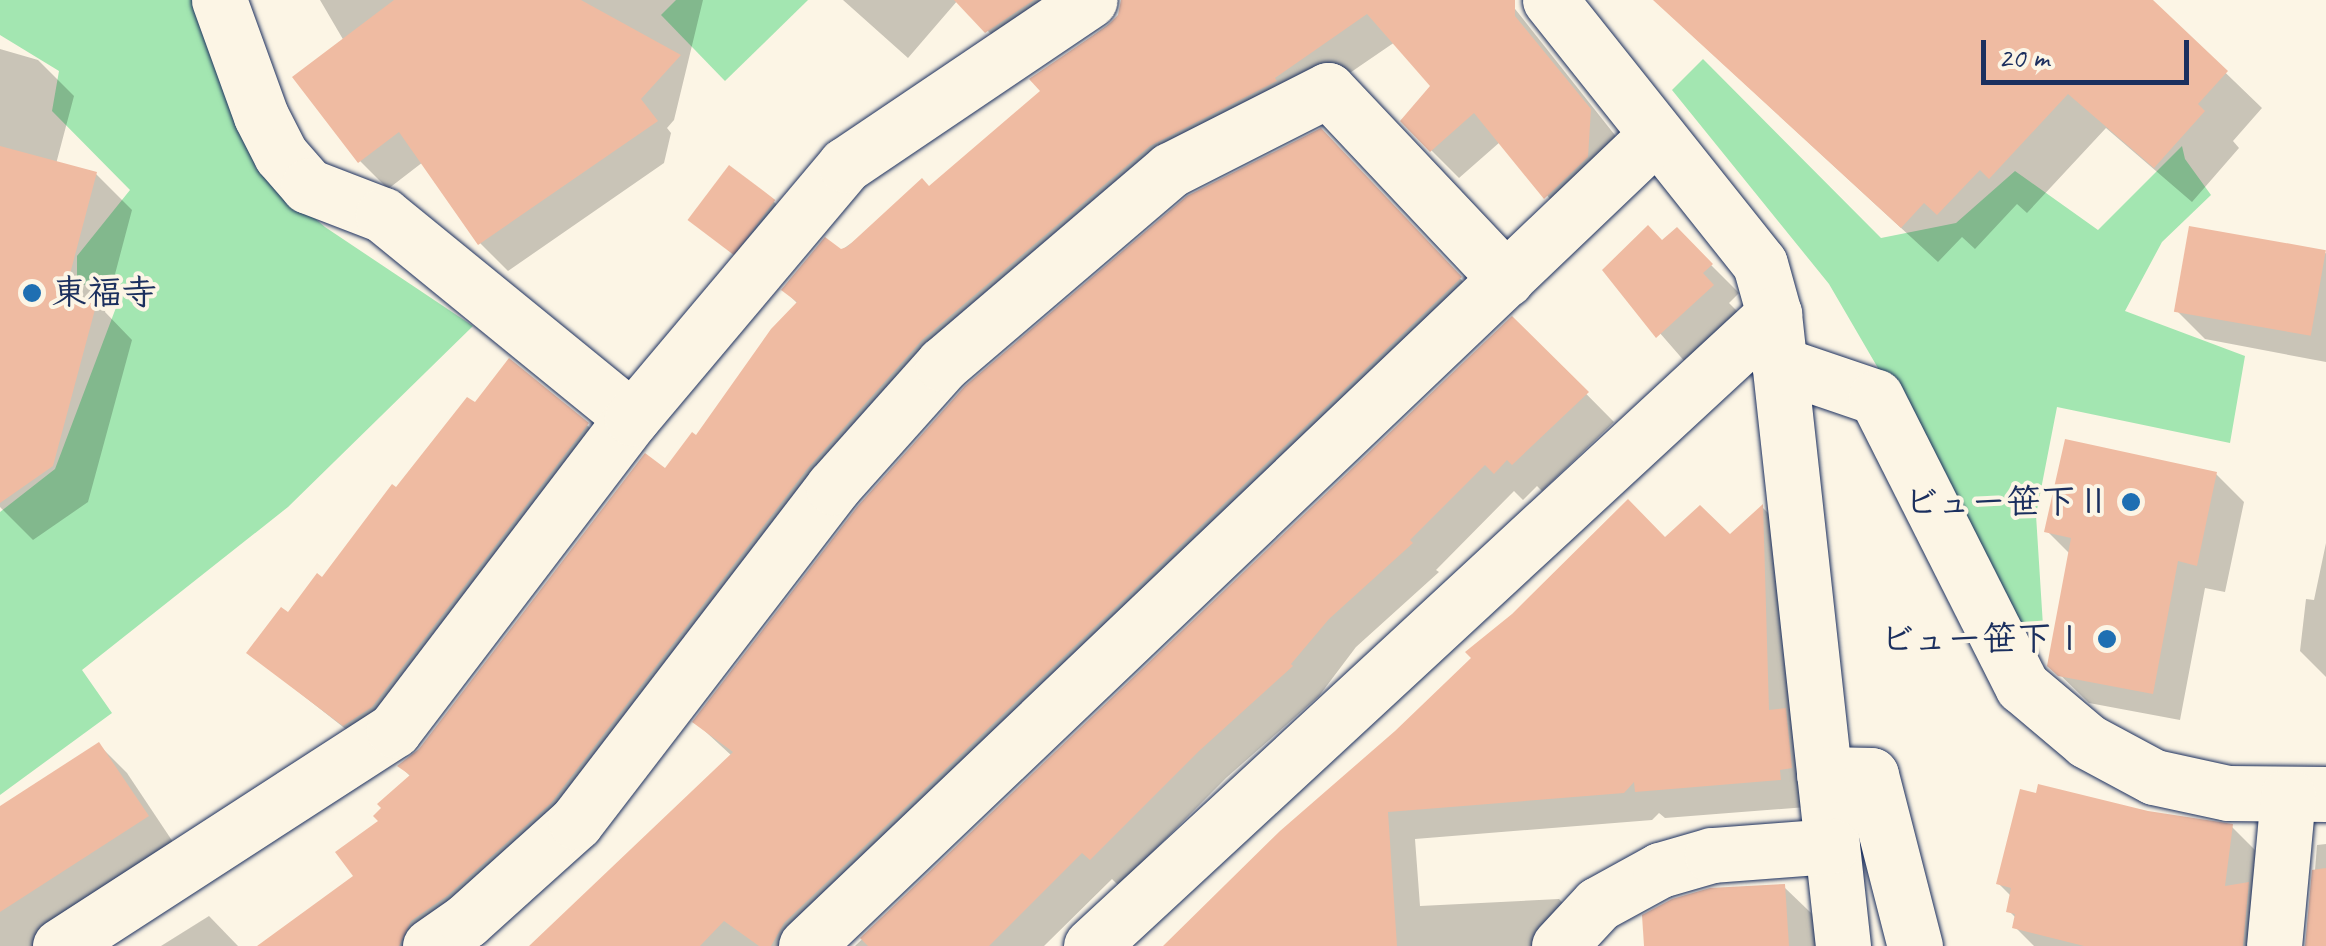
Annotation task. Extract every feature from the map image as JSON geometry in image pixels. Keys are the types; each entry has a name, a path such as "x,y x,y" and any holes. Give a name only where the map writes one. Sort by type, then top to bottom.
{"street":[{"path":"219,0 261,116 281,155 308,186 383,215 632,418"},
{"path":"60,946 394,730 632,418 845,165 1090,0"},
{"path":"1550,0 1760,264 1777,339 1843,946"},
{"path":"430,946 466,922 576,822 833,488 943,364 1170,170 1328,90 1506,279"},
{"path":"806,946 1656,135"},
{"path":"1777,339 1876,397 2022,686 2074,730 2154,776 2228,793 2307,795 2274,946"},
{"path":"1092,946 1777,339"},
{"path":"1824,774 1871,775 1916,946"},
{"path":"1558,946 1598,904 1660,870 1712,856 1832,846"}],"green space":[{"path":"0,0 192,0 207,20 256,168 325,227 473,326 288,507 82,670 112,713 0,795 0,512 55,469 120,297 77,282 77,256 130,190 52,111 59,71 0,35"},
{"path":"676,0 808,0 725,81 661,15"},
{"path":"1703,59 1881,238 1956,223 2015,171 2098,230 2182,146 2185,159 2211,195 2162,242 2125,311 2245,356 2230,443 2057,407 2036,515 2043,626 2012,632 1896,399 1829,284 1672,90"}],"building":[{"path":"394,0 581,0 681,55 641,99 658,121 478,245 399,132 358,163 292,77"},
{"path":"954,0 1034,0 985,33"},
{"path":"1121,0 1515,0 1515,16 1591,109 1588,157 1544,199 1474,113 1430,152 1400,121 1430,86 1367,14 1275,78 1277,81 1150,146 922,340 808,468 551,803 447,896 411,921 399,946 257,946 353,876 335,852 378,821 373,816 381,808 377,804 410,775 397,766 419,749 645,453 665,468 692,432 696,435 771,329 797,302 781,290 825,237 841,249 847,247 922,178 929,186 1040,91 1029,79 1107,26 1118,15"},
{"path":"1653,0 2153,0 2228,71 2198,104 2205,111 2154,168 2068,94 1989,179 1980,170 1937,215 1924,203 1901,228"},
{"path":"1321,128 1462,277 784,923 771,946 759,946 724,921 700,946 529,946 733,752 692,722 857,507 965,386 1187,196"},
{"name":"東福寺","path":"0,146 97,172 65,293 97,302 53,466 0,503"},
{"path":"729,165 775,200 734,255 687,220"},
{"path":"1648,225 1662,240 1677,227 1713,264 1703,273 1714,285 1656,338 1602,270"},
{"path":"2189,226 2326,250 2311,336 2174,312"},
{"path":"1512,316 1589,392 1512,465 1507,460 1494,474 1485,465 1410,540 1413,543 1329,619 1293,666 1199,751 1090,860 1082,853 989,946 868,946 860,938"},
{"path":"509,358 589,423 372,707 343,726 246,653 281,607 288,612 317,573 322,577 392,484 396,487 467,397 475,402"},
{"path":"2065,439 2217,472 2197,566 2178,561 2153,694 2058,676 2047,666 2071,538 2044,532"},
{"path":"1628,499 1665,537 1700,505 1730,534 1763,504 1769,710 1786,708 1792,768 1780,770 1781,780 1635,792 1634,782 1624,793 1388,812 1397,946 1163,946 1280,831 1395,731 1471,658 1465,652 1512,614"},
{"path":"99,742 149,816 0,912 0,806"},
{"path":"2038,784 2148,811 2233,824 2225,886 2249,882 2243,946 2084,946 2012,928 2015,914 2006,912 2011,888 1996,884 2020,789 2036,793"},
{"path":"2326,868 2326,946 2305,946 2312,870"},
{"path":"1785,884 1789,946 1644,946 1642,915 1672,899 1710,888"}],"place":[{"name":"東福寺","path":"32,293"},
{"name":"ビュー笹下Ⅱ","path":"2131,502"},
{"name":"ビュー笹下Ⅰ","path":"2107,639"}]}
